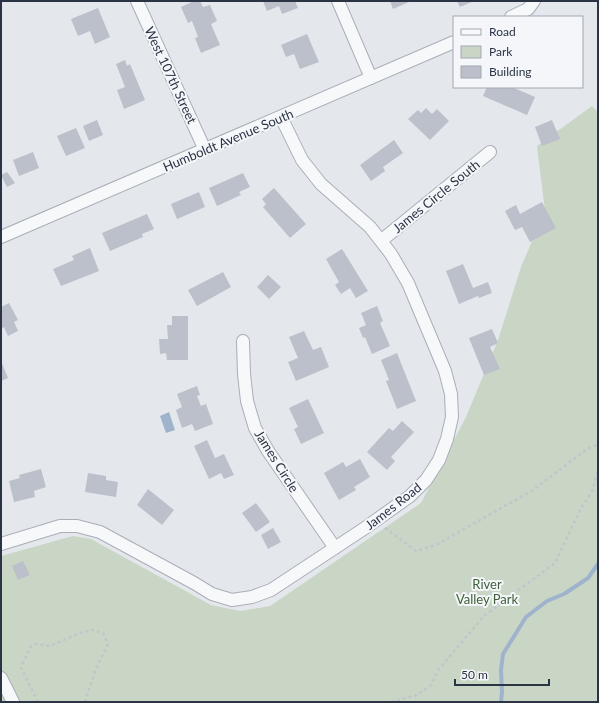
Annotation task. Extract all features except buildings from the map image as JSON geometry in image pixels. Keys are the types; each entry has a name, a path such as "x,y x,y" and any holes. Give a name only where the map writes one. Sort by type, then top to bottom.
{"street":[{"name":"West 107th Street","path":"137,1 205,150"},
{"path":"338,1 371,78"},
{"path":"513,16 528,9 534,1"},
{"name":"Humboldt Avenue South","path":"1,237 453,42"},
{"name":"James Road","path":"1,544 60,526 77,526 100,532 212,594 232,600 252,597 271,590 335,548 410,496 426,480 439,460 447,439 452,417 451,394 445,371 408,283 382,240 370,227 321,184 302,160 281,117"},
{"name":"James Circle South","path":"382,240 490,152"},
{"name":"James Circle","path":"243,341 247,401 255,428 268,452 335,548"},
{"path":"1,678 13,702"}],"path":[{"path":"376,520 402,542 416,551 436,545 533,490 587,449 598,444"},
{"path":"391,702 417,695 432,685 439,669 484,616 555,563 579,512 593,489 598,470"},
{"path":"38,702 21,668 30,648 36,644 50,646 80,633 92,630 103,633 108,644 95,671 85,702"}],"green space":[{"name":"River Valley Park","path":"592,106 598,112 598,702 1,702 1,556 73,536 91,539 211,605 240,611 270,606 421,503 466,417 498,340 521,267 545,211 537,146"}],"water":[{"path":"169,412 175,430 166,433 160,416"}],"waterway":[{"path":"501,702 501,670 503,654 526,617 547,601 564,594 588,578 598,564"}]}
